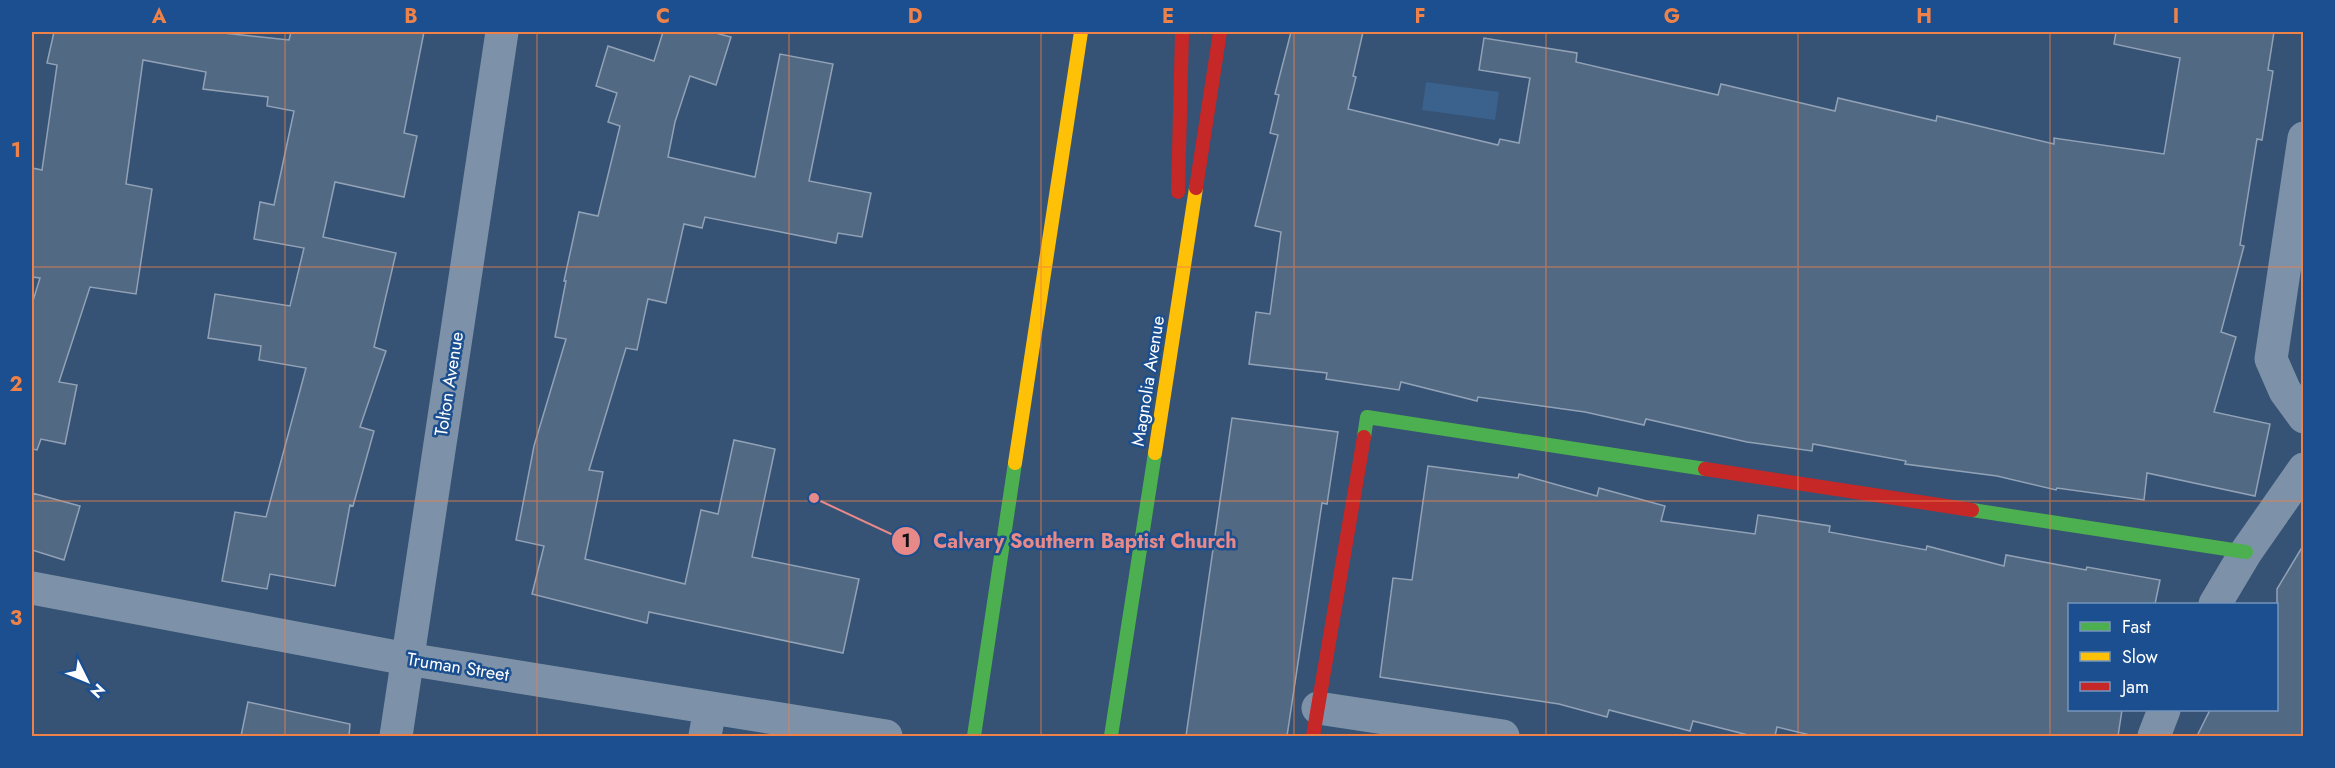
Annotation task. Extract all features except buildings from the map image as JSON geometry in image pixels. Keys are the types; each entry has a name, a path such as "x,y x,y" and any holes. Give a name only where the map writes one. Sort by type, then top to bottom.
{"main road":[{"path":"974,736 1081,32"},
{"path":"1175,329 1182,32"},
{"name":"Magnolia Avenue","path":"1111,736 1220,32"},
{"path":"1316,722 1367,417 2246,552"}],"street":[{"name":"Tolton Avenue","path":"396,736 502,32"},
{"path":"2304,138 2271,359 2285,391 2304,417"},
{"path":"2216,603 2246,552 2304,469"},
{"name":"Truman Street","path":"32,588 407,659 708,722 886,736"},
{"path":"2154,736 2164,711"},
{"path":"1316,722 1503,736"}],"water":[{"path":"1426,82 1499,92 1495,120 1422,110"}],"traffic: fast":[{"path":"1364,437 1367,417 1705,469"},
{"path":"1111,736 1155,453"},
{"path":"974,736 1015,463"},
{"path":"1972,510 2246,552"}],"traffic: slow":[{"path":"1015,463 1081,32"},
{"path":"1155,453 1196,188"}],"traffic: jam":[{"path":"1178,192 1182,32"},
{"path":"1196,188 1220,32"},
{"path":"1313,736 1364,437"},
{"path":"1705,469 1972,510"}],"place":[{"name":"Calvary Southern Baptist Church","path":"814,498"}]}
